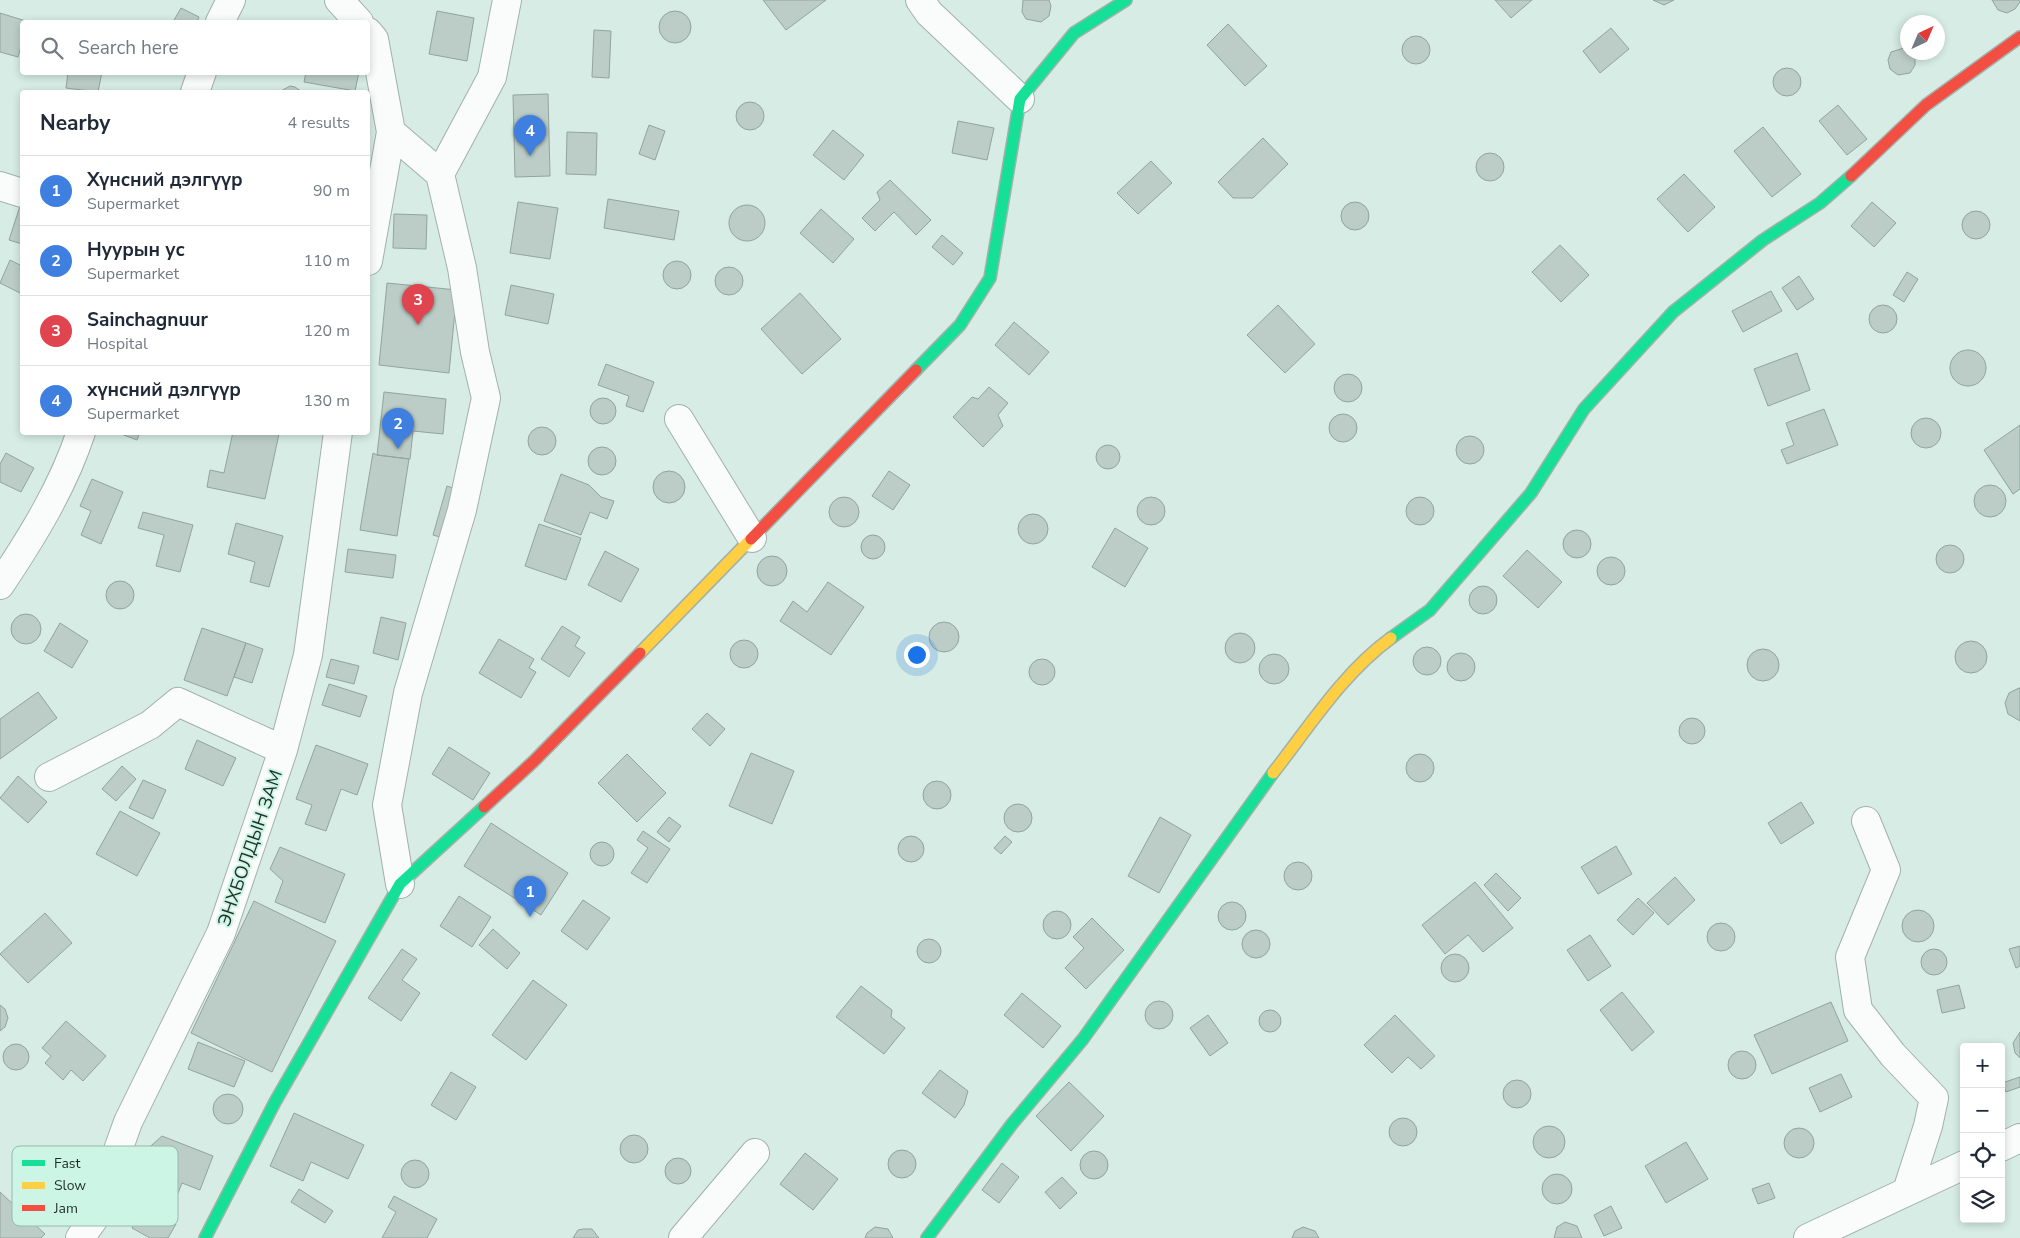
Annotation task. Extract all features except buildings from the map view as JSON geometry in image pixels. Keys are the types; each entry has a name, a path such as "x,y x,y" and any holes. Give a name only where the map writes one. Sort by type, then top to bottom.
{"street":[{"path":"221,20 231,0"},
{"path":"339,0 357,20"},
{"path":"440,174 492,77 507,0"},
{"path":"920,0 929,13 1020,99"},
{"path":"205,1238 275,1102 400,884 534,761 960,325 990,278 1020,99 1074,33 1126,0"},
{"path":"370,34 374,39 391,132 370,250"},
{"path":"927,1238 1012,1124 1083,1039 1270,777 1338,688 1380,646 1430,610 1531,493 1584,409 1673,312 1763,240 1820,203 1877,154 1926,106 2020,36"},
{"path":"196,90 201,75"},
{"path":"391,132 440,174 462,268 486,398 462,510 408,693 387,805 400,884"},
{"path":"0,186 20,192"},
{"path":"679,419 752,538"},
{"path":"0,585 28,542 72,459 80,435"},
{"name":"ЭНХБОЛДЫН ЗАМ","path":"119,1146 128,1122 221,933 283,750 308,655 338,435"},
{"path":"48,777 109,748 150,725 178,702 283,750"},
{"path":"1866,821 1886,870 1850,956 1858,1010 1893,1055 1934,1098 1928,1126 1907,1191"},
{"path":"2005,1145 2020,1138"},
{"path":"683,1238 755,1152"},
{"path":"1808,1238 1960,1166"},
{"name":"ЭНХБОЛДЫН ЗАМ","path":"80,1238 89,1226"}],"traffic: fast":[{"path":"916,370 960,325 990,278 1020,99 1074,33 1126,0"},
{"path":"1391,638 1430,610 1531,493 1584,409 1673,312 1763,240 1820,203 1851,176"},
{"path":"927,1238 1012,1124 1083,1039 1273,773"},
{"path":"205,1238 275,1102 400,884 484,807"}],"traffic: slow":[{"path":"640,653 751,539"},
{"path":"1273,773 1342,684 1357,667 1391,638"}],"traffic: jam":[{"path":"1851,176 1926,105 2020,37"},
{"path":"751,539 916,370"},
{"path":"484,807 534,761 640,653"}],"place":[{"name":"хүнсний дэлгүүр","path":"530,156"},
{"name":"Sainchagnuur","path":"418,325"},
{"name":"Нуурын ус","path":"398,449"},
{"name":"Хүнсний дэлгүүр","path":"530,917"}]}
